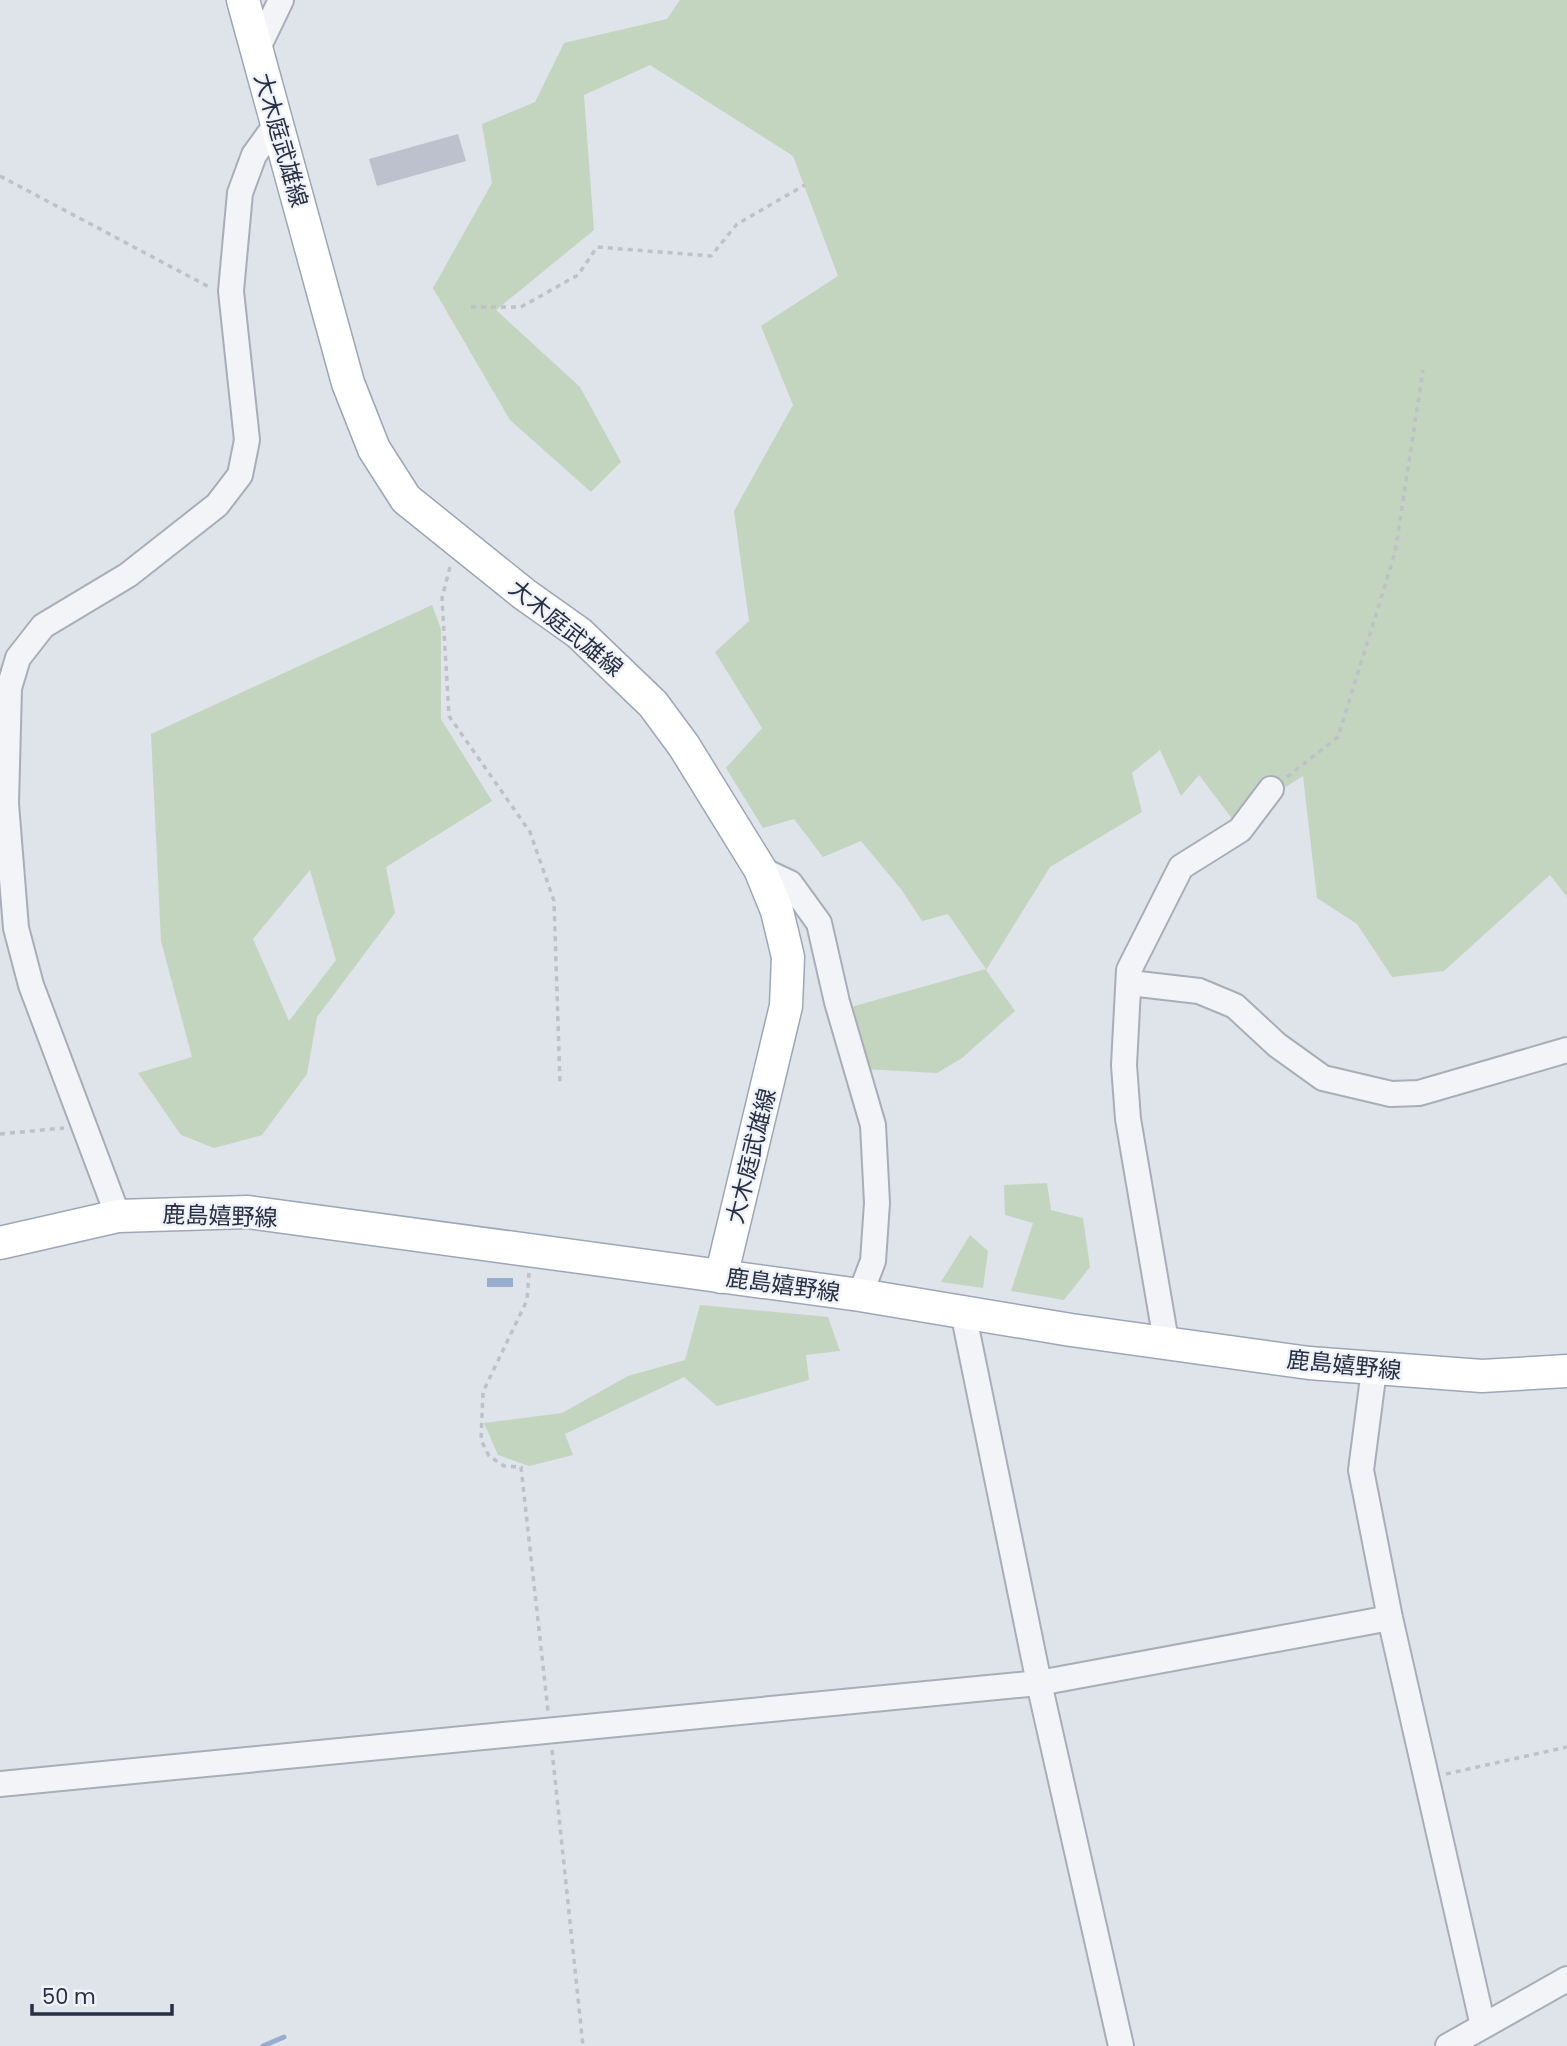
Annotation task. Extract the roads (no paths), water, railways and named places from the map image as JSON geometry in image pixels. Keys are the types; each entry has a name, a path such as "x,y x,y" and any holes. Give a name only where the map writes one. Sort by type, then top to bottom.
{"main road":[{"name":"大木庭武雄線","path":"243,0 362,422 390,478 406,499 457,541 579,633 653,704 684,746 760,869 777,911 788,957 786,1006 721,1277"},
{"name":"鹿島嬉野線","path":"0,1243 118,1216 248,1212 446,1241 860,1295 1374,1370 1482,1376 1567,1371"}],"street":[{"path":"256,52 281,0"},
{"path":"118,1216 32,985 16,928 6,804 4,686 18,658 43,626 128,575 218,505 240,475 247,440 230,290 240,193 254,155 278,123"},
{"path":"1166,1341 1128,1119 1124,1065 1129,970 1181,867 1240,830 1271,789"},
{"path":"760,869 790,883 819,923 837,1002 873,1125 876,1226 873,1261 860,1295"},
{"path":"1130,983 1199,991 1235,1006 1277,1045 1323,1077 1391,1094 1419,1093 1567,1050"},
{"path":"963,1312 1039,1682 1121,2046"},
{"path":"1374,1370 1361,1470 1390,1618 1483,2026"},
{"path":"0,1784 1039,1682 1390,1618"},
{"path":"1448,2046 1567,1979"}],"water":[{"path":"487,1278 513,1278 513,1287 487,1287"}],"waterway":[{"path":"263,2046 284,2037"}]}
